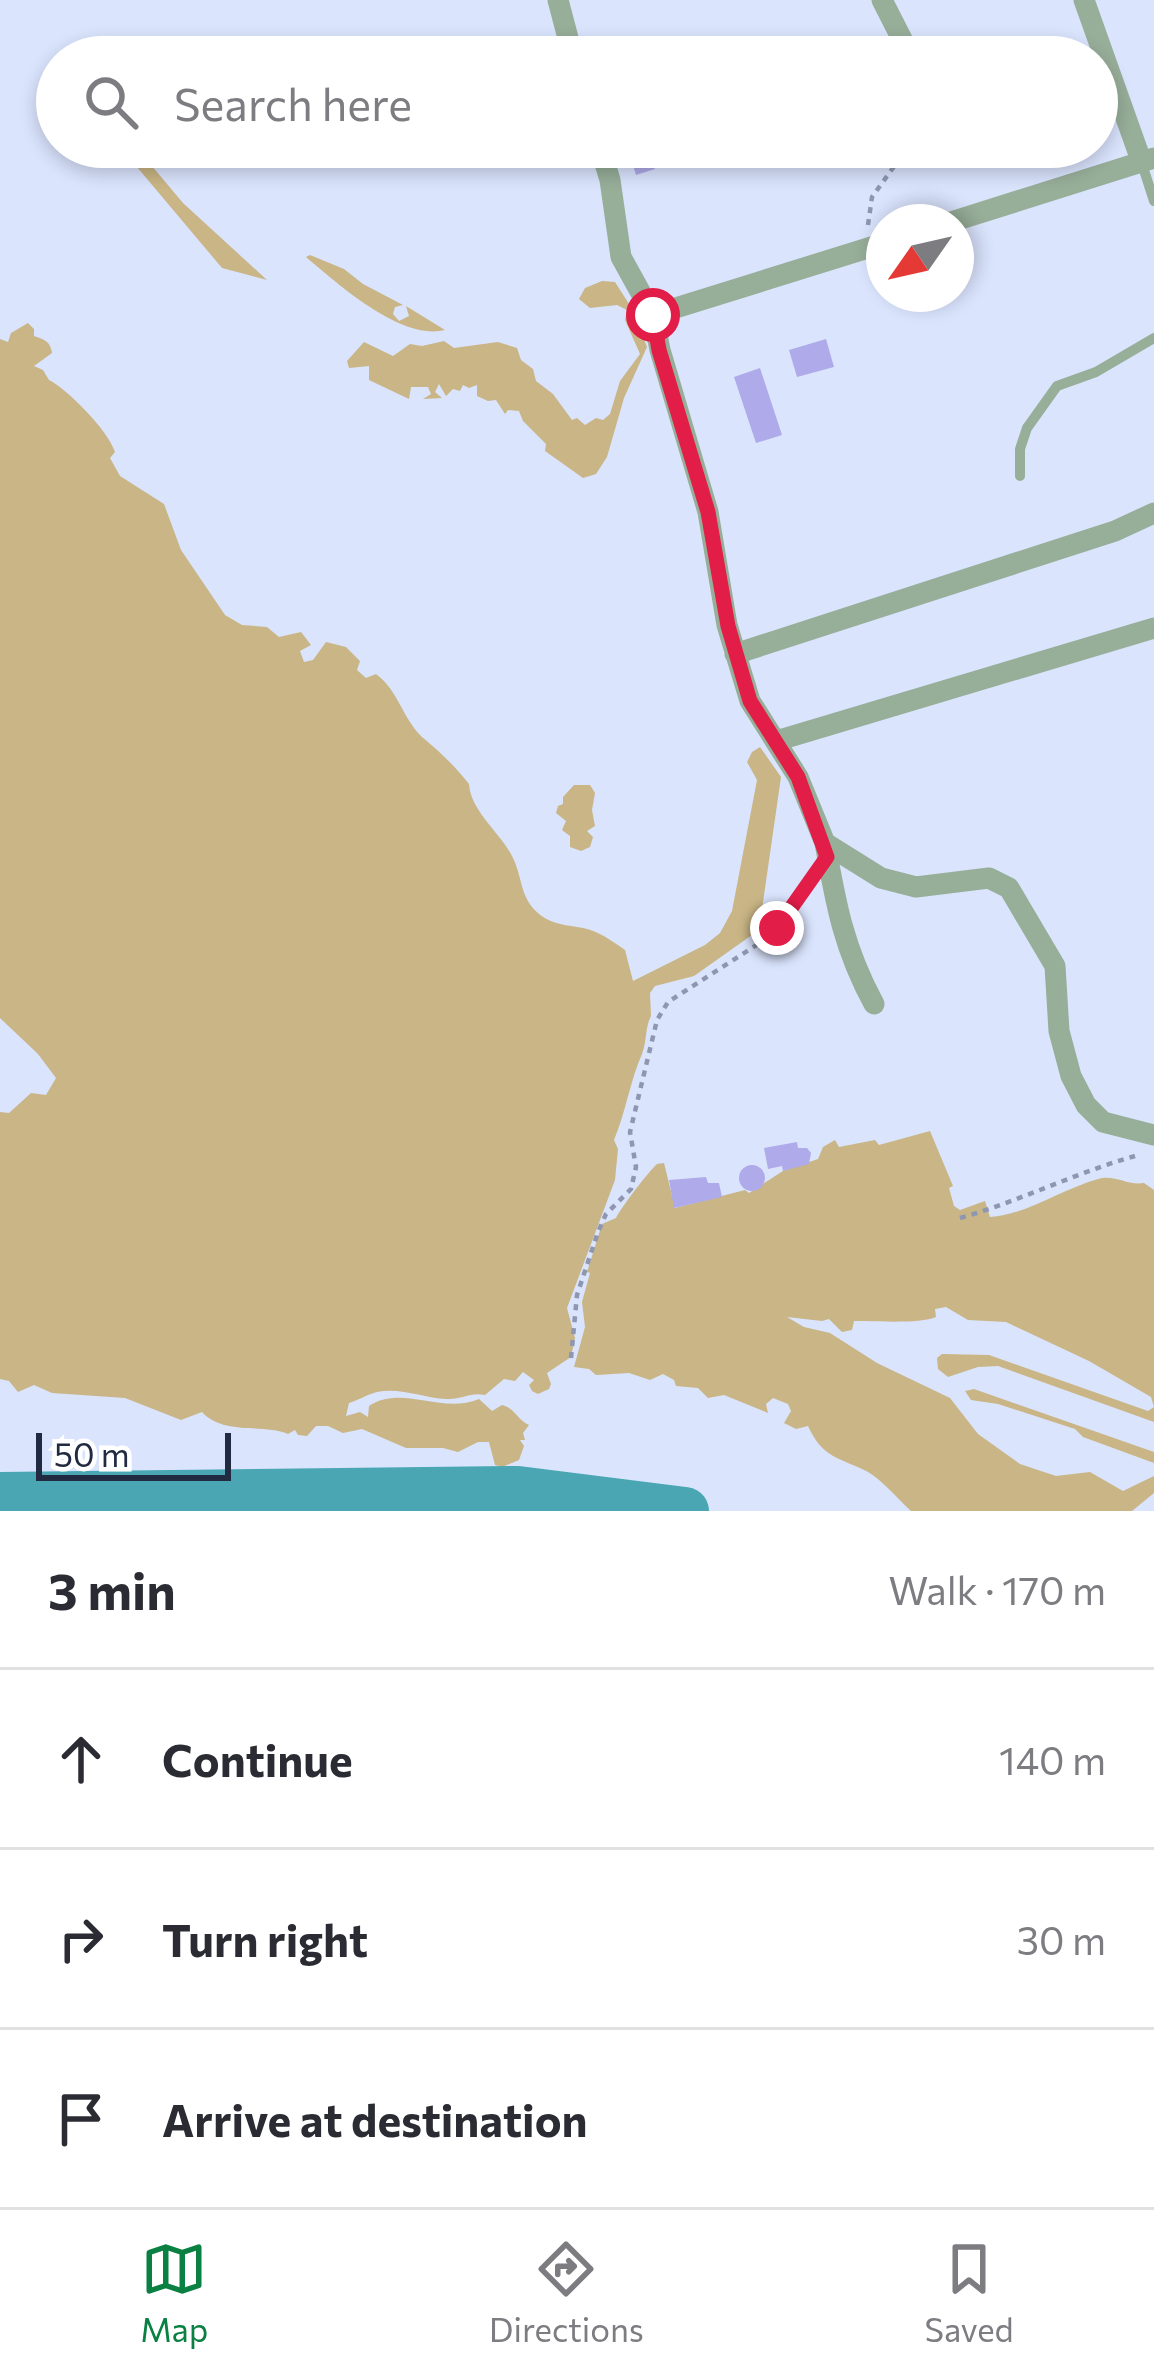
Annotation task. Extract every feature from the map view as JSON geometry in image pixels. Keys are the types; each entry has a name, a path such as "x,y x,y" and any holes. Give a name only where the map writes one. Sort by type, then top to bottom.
{"street":[{"path":"558,0 567,36"},
{"path":"882,0 900,36"},
{"path":"1084,0 1098,36"},
{"path":"974,215 1148,161 1118,86"},
{"path":"606,168 620,257 653,315 659,350 708,512 735,654 750,701 798,777 826,850 832,898 847,950 874,1004"},
{"path":"653,315 866,249"},
{"path":"735,654 1114,531 1154,513"},
{"path":"776,741 1154,628"},
{"path":"826,850 881,878 916,887 989,878 1009,888 1055,966 1059,1030 1071,1076 1085,1105 1103,1122 1154,1135"}],"lane":[{"path":"1148,161 1154,201"},
{"path":"1020,476 1020,449 1028,428 1058,386 1096,372 1154,338"}],"path":[{"path":"870,204 893,168"},
{"path":"571,1358 578,1295 598,1232 606,1214 631,1189 636,1167 630,1132 657,1020 668,1002 766,939 794,909 826,850"},
{"path":"960,1218 1017,1201 1074,1174 1136,1156"}],"shaded area":[{"path":"138,168 154,168 183,203 267,280 222,268"},
{"path":"306,257 344,269 403,305 395,307 393,314 399,321 409,316 406,306 445,330 428,331 390,319 335,281"},
{"path":"615,282 647,347 624,398 607,457 596,474 583,478 545,451 546,444 519,411 505,414 496,400 477,396 477,385 463,385 446,396 439,384 435,392 442,398 423,399 431,394 428,387 411,387 409,399 369,380 369,366 349,368 347,361 364,342 393,356 410,344 444,341 454,348 498,342 517,348 536,381 553,394 572,420 577,418 585,425 596,418 603,420 610,414 620,381 640,354 625,320 627,310 617,305 590,308 579,299 585,288"},
{"path":"28,323 52,353 34,366 76,401 104,433 115,452 110,458 120,476 164,504 181,550 225,615 242,625 267,627 279,637 301,632 311,645 300,651 304,662 313,660 326,642 346,647 360,661 357,670 366,678 376,674 384,681 415,730 469,784 475,804 512,856 533,907 550,920 594,931 625,950 633,981 720,933 732,911 757,780 747,762 752,752 760,747 781,777 759,930 694,976 655,986 650,993 644,1049 614,1140 618,1149 615,1180 567,1308 575,1338 571,1357 547,1373 549,1389 538,1394 532,1391 529,1385 534,1380 523,1372 515,1381 504,1379 485,1395 446,1399 386,1391 349,1403 346,1416 360,1412 368,1417 369,1406 395,1398 451,1404 479,1399 492,1411 502,1405 529,1425 523,1433 525,1440 520,1440 524,1446 519,1460 495,1465 489,1442 458,1452 406,1448 362,1429 343,1433 316,1426 307,1436 295,1430 288,1434 233,1427 202,1412 181,1420 125,1398 52,1393 34,1385 18,1392 9,1381 0,1379 0,1112 9,1113 31,1093 46,1095 56,1078 0,1018 0,339 8,342 11,333"},
{"path":"574,785 590,785 595,793 595,826 587,831 593,837 590,847 581,851 570,847 570,836 562,830 566,821 556,813"},
{"path":"930,1131 953,1186 949,1188 954,1206 960,1210 985,1201 990,1217 1004,1215 1104,1178 1144,1183 1154,1190 1154,1407 1151,1397 1089,1361 1006,1322 968,1320 946,1307 935,1309 936,1317 929,1319 854,1321 852,1330 842,1332 829,1319 787,1317 830,1333 877,1363 950,1398 978,1434 1020,1464 1056,1476 1090,1472 1123,1491 1154,1476 1154,1493 1132,1511 911,1511 873,1475 826,1451 808,1426 796,1429 784,1423 791,1411 788,1404 773,1398 766,1404 768,1413 724,1395 708,1398 698,1388 676,1386 663,1374 650,1380 629,1373 596,1375 574,1367 585,1327 582,1302 587,1272 602,1224 616,1218 657,1164 664,1163 675,1208 745,1190 749,1193 783,1171 818,1159 823,1147 835,1140 839,1147 875,1140 879,1145"},
{"path":"942,1354 989,1355 1148,1411 1154,1407 1154,1422 998,1366 948,1377 938,1369 937,1358"},
{"path":"974,1389 1154,1452 1154,1463 1083,1437 1075,1429 971,1400 965,1391"}],"building":[{"path":"826,339 834,367 797,377 789,350"},
{"path":"760,368 782,435 756,443 734,377"},
{"path":"797,1142 798,1148 811,1153 809,1164 783,1171 782,1166 768,1169 764,1148"},
{"path":"752,1165 765,1178 752,1191 739,1178"},
{"path":"706,1177 708,1183 719,1183 722,1197 674,1208 669,1180"}],"waterway":[{"path":"0,1496 518,1490 685,1511"}],"route":[{"path":"653,315 659,350 708,512 728,626 750,701 798,777 825,843 827,857 777,928"}]}
